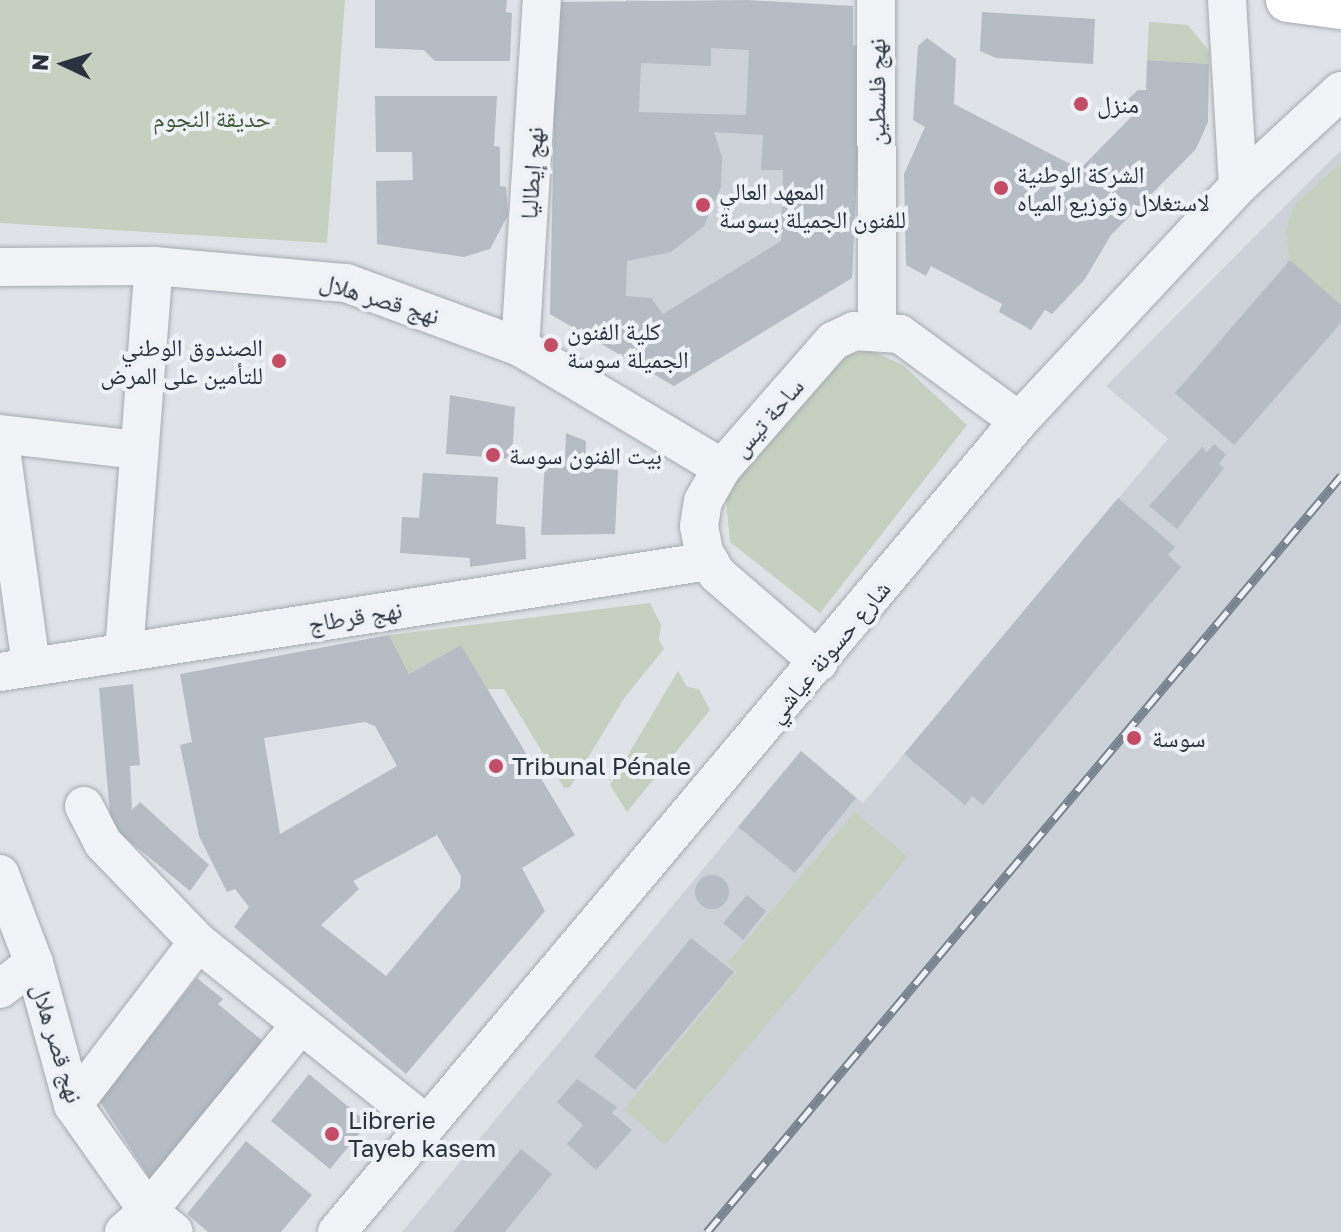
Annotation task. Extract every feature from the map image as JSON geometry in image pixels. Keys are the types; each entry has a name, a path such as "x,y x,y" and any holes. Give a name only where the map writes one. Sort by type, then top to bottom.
{"main road":[{"path":"1288,0 1341,7"}],"street":[{"name":"نهج إيطاليا","path":"520,347 542,0"},
{"name":"نهج فلسطين","path":"876,0 877,329"},
{"path":"1227,0 1238,186"},
{"name":"شارع حسونة عياشي","path":"337,1232 1019,421 1238,186 1341,91"},
{"name":"نهج قصر هلال","path":"0,267 154,266 346,283 520,347 722,468"},
{"path":"124,652 154,266"},
{"path":"877,329 920,346 1019,421"},
{"name":"ساحة تيس","path":"819,662 717,574 709,561 699,526 703,501 722,468 833,341 877,329"},
{"path":"0,434 139,450"},
{"path":"0,442 16,669"},
{"name":"نهج قرطاج","path":"16,669 709,561"},
{"path":"84,806 103,843 198,942 427,1125"},
{"name":"نهج قصر هلال","path":"0,874 34,963 73,1105 149,1225"},
{"path":"73,1105 198,942"},
{"path":"0,989 34,963"},
{"path":"149,1225 300,1025"}],"shaded area":[{"name":"المعهد العالي للفنون الجميلة بسوسة","path":"626,0 853,6 853,45 863,46 852,278 674,386 550,314 554,127"},
{"path":"1341,150 1341,1232 402,1232 801,751 863,803 1168,439 1106,386"}],"green space":[{"name":"حديقة النجوم","path":"0,0 345,0 327,243 0,223"},
{"path":"1149,22 1188,25 1209,51 1209,64 1147,60"},
{"path":"1341,163 1341,308 1289,259 1286,230 1294,205"},
{"path":"870,350 903,365 967,425 820,613 730,542 726,501 740,473 831,367 851,354"},
{"path":"650,603 661,625 659,640 664,649 625,697 570,787 564,788 504,689 487,689 461,645 409,674 389,635"},
{"path":"678,671 687,687 699,689 710,710 627,812 610,785"},
{"path":"855,812 908,857 665,1145 624,1109 737,971 728,962"}],"building":[{"path":"375,0 507,0 506,12 512,13 510,61 435,61 424,50 375,48"},
{"name":"المعهد العالي للفنون الجميلة بسوسة","path":"748,0 853,6 853,46 863,46 852,278 674,386 550,314 554,127 543,126 557,2","holes":["711,48 749,50 746,115 639,112 641,63 711,66","714,132 763,135 761,170 783,170 781,241 663,314 651,298 626,296 627,261 671,252 704,226 721,187 722,157"]},
{"path":"982,12 1095,19 1093,64 996,58 980,51"},
{"path":"927,38 956,59 954,104 1080,169 1134,114 1124,103 1138,90 1146,90 1147,60 1209,64 1208,122 1196,149 1111,235 1085,279 1052,314 1045,310 1031,330 999,312 1002,304 931,266 926,276 906,265 904,174 925,127 913,120 918,46"},
{"path":"375,96 497,96 494,146 500,147 500,186 506,187 508,215 490,249 464,257 377,244 376,181 413,180 412,152 376,152"},
{"path":"1290,260 1341,305 1341,323 1234,445 1175,393"},
{"path":"450,395 515,407 512,459 446,454"},
{"path":"566,433 586,441 585,468 618,470 615,534 541,535 545,458 565,459"},
{"path":"1214,444 1226,454 1219,464 1224,468 1177,529 1149,506 1202,447 1207,452"},
{"path":"423,473 498,477 496,524 525,527 526,559 470,567 470,558 400,553 402,517 419,518"},
{"path":"1118,498 1175,547 1168,555 1181,567 983,805 972,796 965,805 904,754"},
{"path":"389,635 409,674 461,645 575,835 522,868 545,911 406,1074 234,927 249,907 235,889 227,892 199,836 180,745 192,742 180,674","holes":["365,722 375,726 397,766 280,834 264,738","437,835 461,876 460,888 386,976 321,925 359,889 353,881"]},
{"path":"133,684 140,765 130,766 132,810 140,802 209,865 190,891 111,826 99,688"},
{"path":"801,751 856,798 795,873 738,827"},
{"path":"712,875 724,880 729,892 724,904 712,909 700,904 695,892 700,880"},
{"path":"747,895 766,911 743,940 723,923"},
{"path":"691,938 734,972 635,1090 594,1056"},
{"path":"197,978 223,999 218,1004 264,1042 151,1180 99,1100"},
{"path":"309,1074 368,1123 330,1169 271,1121"},
{"path":"577,1079 617,1107 612,1113 632,1130 596,1170 567,1144 583,1125 557,1102"},
{"path":"246,1141 312,1195 281,1232 208,1232 187,1214"},
{"path":"521,1149 552,1174 505,1232 453,1232"}],"railway":[{"path":"707,1232 1341,476"}],"place":[{"name":"منزل","path":"1081,104"},
{"name":"الشركة الوطنية لاستغلال وتوزيع المياه","path":"1001,188"},
{"name":"المعهد العالي للفنون الجميلة بسوسة","path":"703,205"},
{"name":"كلية الفنون الجميلة سوسة","path":"551,345"},
{"name":"الصندوق الوطني للتأمين على المرض","path":"279,361"},
{"name":"بيت الفنون سوسة","path":"493,455"},
{"name":"سوسة","path":"1134,738"},
{"name":"Tribunal Pénale","path":"496,766"},
{"name":"Librerie Tayeb kasem","path":"332,1134"}]}
